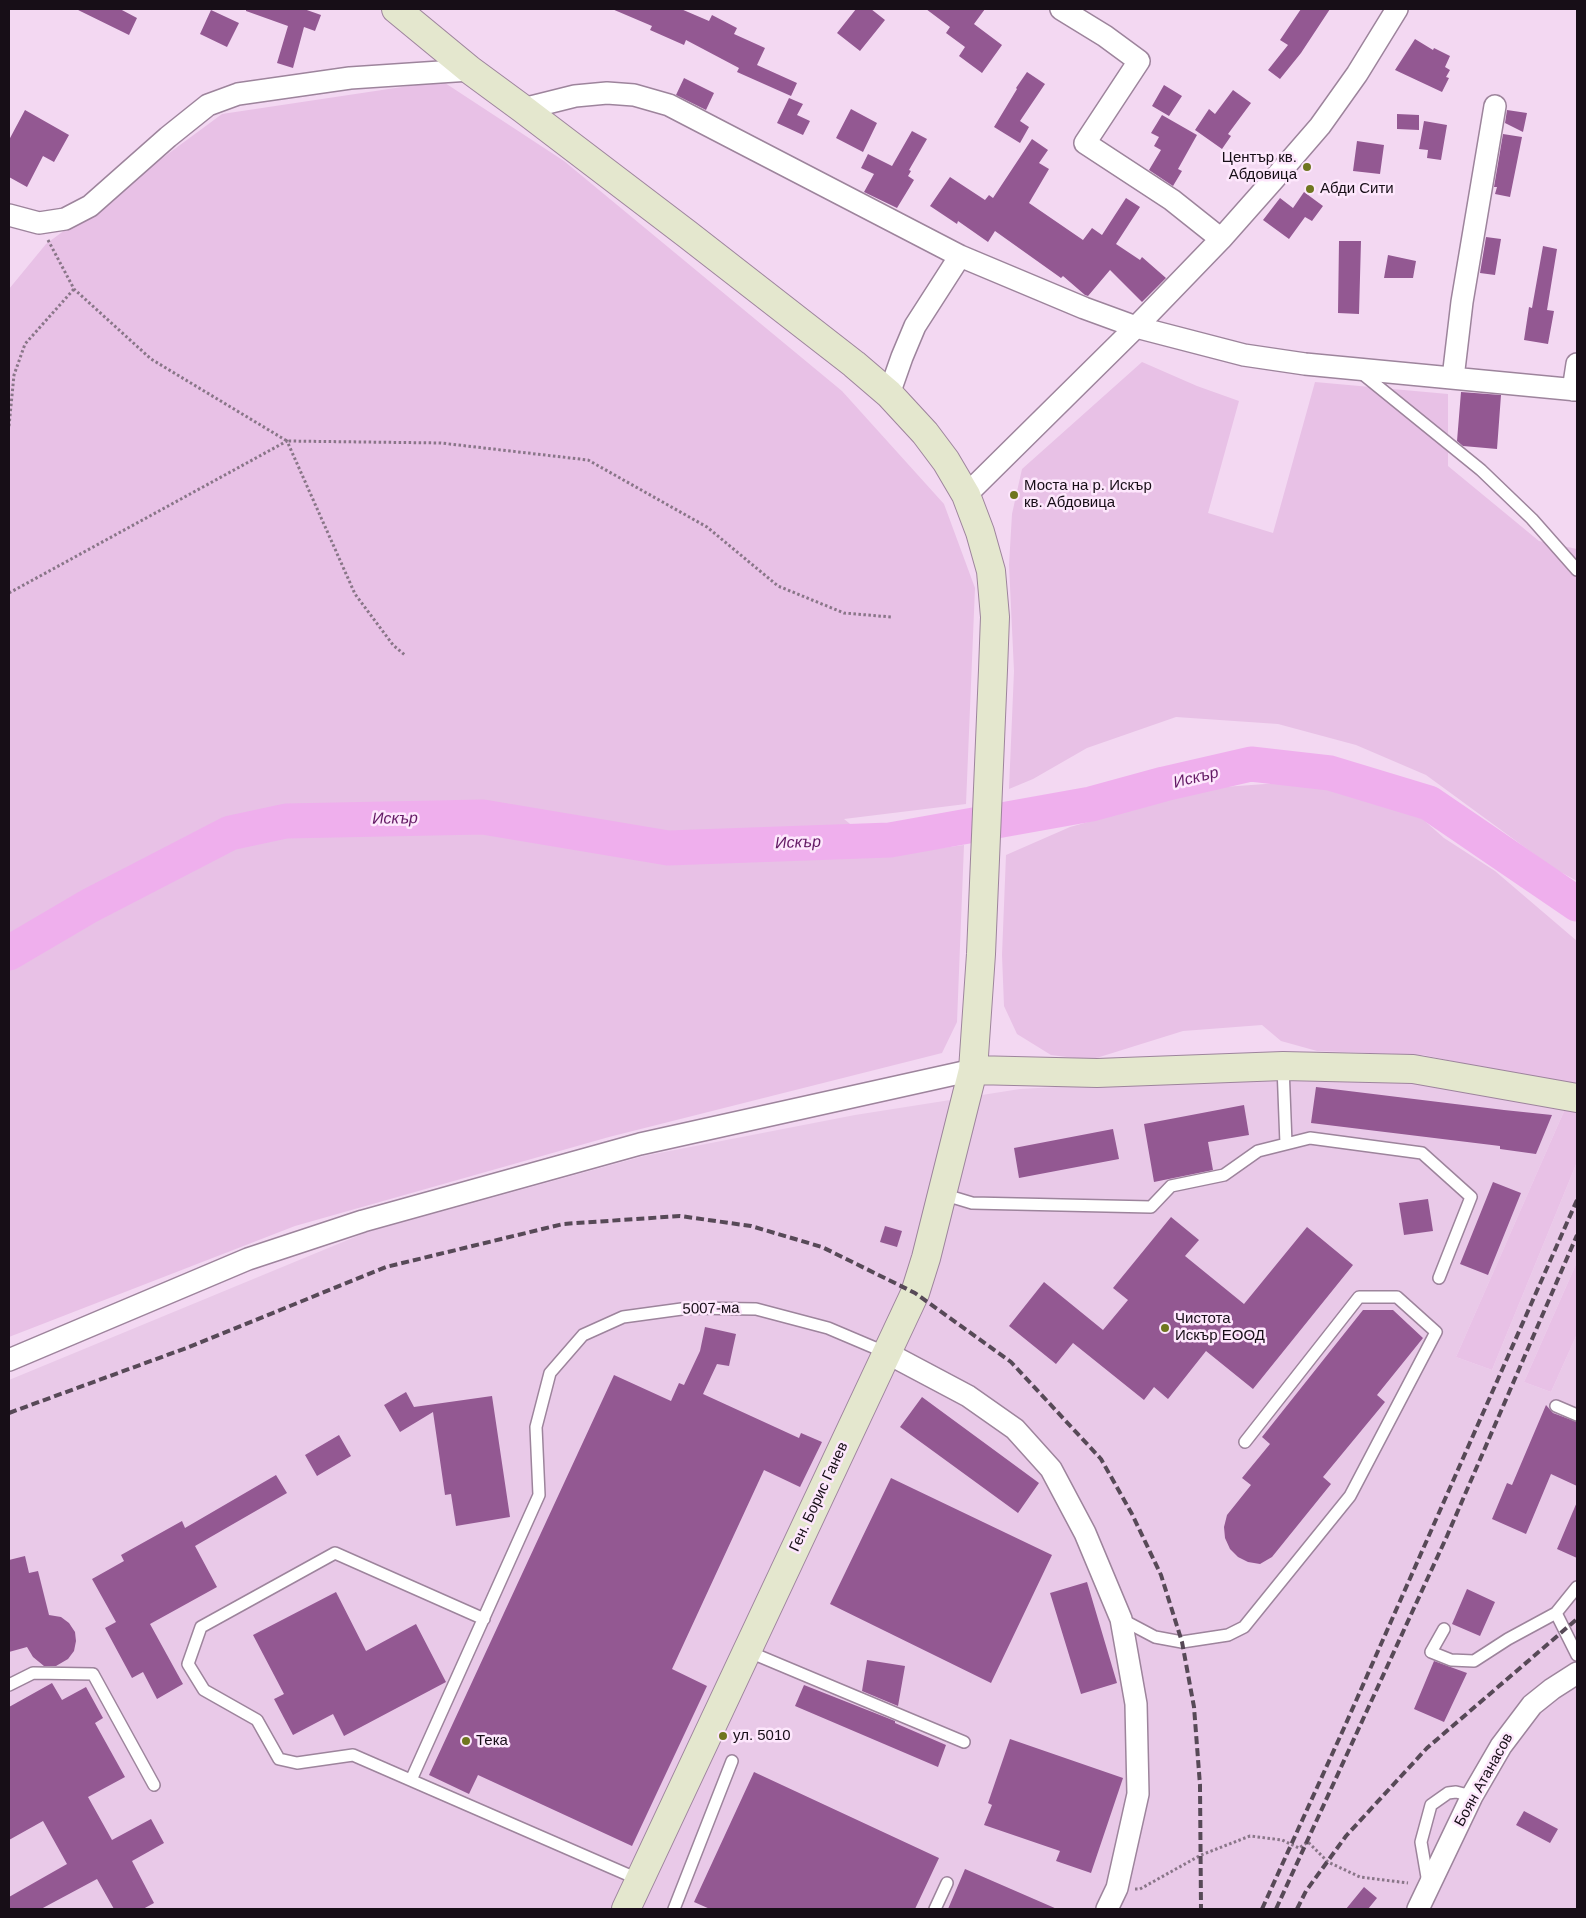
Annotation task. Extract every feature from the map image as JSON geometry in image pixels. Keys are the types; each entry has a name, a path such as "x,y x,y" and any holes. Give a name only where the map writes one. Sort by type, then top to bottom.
{"street":[{"name":"Ген. Борис Ганев","path":"396,9 470,70 710,251 854,364 889,394 925,433 946,461 966,495 980,532 991,571 995,617 981,954 973,1070 915,1293 626,1909"},
{"path":"1061,9 1104,36 1138,61 1086,143 1172,200 1221,239"},
{"path":"966,495 1136,327 1221,239 1320,126 1357,74 1397,9"},
{"path":"9,215 39,223 66,219 90,206 168,137 208,105 238,94 350,78 470,70"},
{"path":"523,109 575,96 607,94 634,95 669,106 960,256 1076,305 1136,327 1244,355 1357,370 1575,390 1577,364"},
{"path":"1453,378 1462,302 1496,106"},
{"path":"889,394 915,326 960,256"},
{"path":"9,1360 248,1259 363,1222 640,1144 973,1070 1097,1073 1283,1066 1413,1069 1577,1098"},
{"path":"887,1353 968,1396 1015,1429 1051,1469 1085,1533 1121,1619 1136,1704 1138,1794 1117,1888 1107,1909"},
{"name":"Боян Атанасов","path":"1418,1909 1472,1796 1500,1746 1527,1710 1552,1689 1577,1673"}],"lane":[{"path":"1357,370 1481,470 1532,519 1577,570"},
{"path":"1283,1066 1286,1144"},
{"path":"942,1194 972,1203 1151,1207 1171,1186 1224,1175 1258,1152 1310,1138 1422,1153 1472,1197 1439,1278"},
{"path":"1121,1619 1155,1637 1182,1642 1228,1636 1244,1627 1350,1496 1436,1332 1396,1297 1359,1297 1245,1442"},
{"name":"5007-ма","path":"484,1619 539,1495 536,1427 550,1374 582,1335 623,1316 689,1308 756,1309 828,1328 887,1353"},
{"path":"1556,1406 1577,1415"},
{"path":"412,1780 484,1619 335,1553 201,1627 188,1664 204,1690 258,1720 279,1759 297,1763 352,1755 640,1880"},
{"path":"1444,1629 1431,1652 1451,1660 1474,1661 1508,1639 1556,1613 1577,1587"},
{"path":"1556,1613 1577,1655"},
{"path":"747,1651 964,1742"},
{"path":"9,1685 33,1673 93,1674 154,1785"},
{"path":"674,1909 732,1761"},
{"path":"1429,1886 1420,1842 1430,1805 1439,1797 1448,1793 1456,1792 1472,1796"},
{"path":"935,1909 947,1883"}],"path":[{"path":"39,223 74,289 151,359 287,440 441,443 588,460 707,528 778,586 844,613 891,617"},
{"path":"9,426 14,375 25,344 74,289"},
{"path":"9,593 287,440"},
{"path":"287,440 355,594 393,645 406,656"},
{"path":"1117,1888 1140,1889 1201,1854 1250,1836 1282,1840 1299,1848 1308,1842 1328,1862 1360,1877 1429,1886"}],"shaded area":[{"path":"442,81 564,161 842,391 944,504 975,588 966,804 844,819 888,855 964,845 957,1022 942,1053 609,1137 295,1226 9,1337 9,289 46,244 222,114"},
{"path":"1142,362 1197,386 1239,401 1208,513 1273,533 1315,382 1448,394 1448,466 1539,541 1577,549 1577,881 1553,868 1426,775 1356,745 1278,724 1176,717 1087,748 1033,779 1009,789 1014,671 1009,565 1012,514 1022,469"},
{"path":"1307,781 1418,815 1444,838 1495,871 1577,941 1577,1087 1423,1055 1317,1051 1281,1041 1262,1025 1183,1031 1090,1060 1051,1055 1017,1034 1004,1006 1002,955 1006,855 1070,827 1210,788"},
{"path":"1292,1074 1412,1083 1565,1109 1456,1357 1492,1370 1577,1162 1577,1262 1524,1382 1551,1392 1577,1334 1577,1909 9,1909 9,1380 367,1232 644,1156 855,1115 1020,1089"},
{"path":"1565,1109 1577,1113 1577,1162 1492,1370 1456,1357"},
{"path":"1577,1262 1577,1334 1551,1392 1524,1382"}],"building":[{"path":"76,9 120,9 137,18 129,35"},
{"path":"246,9 304,9 321,15 315,31 304,27 293,68 277,63 288,26 246,11"},
{"path":"612,9 681,9 709,21 712,15 737,28 734,34 765,48 757,65 797,83 791,96 737,72 739,68 686,40 684,45 650,30 652,26"},
{"path":"856,9 871,9 885,20 860,51 837,33"},
{"path":"926,9 985,9 974,24 1002,45 982,73 959,56 965,47 946,33 950,27"},
{"path":"1301,9 1330,9 1301,53 1280,79 1268,70 1288,45 1280,40"},
{"path":"211,10 239,23 227,47 200,34"},
{"path":"1415,39 1433,50 1434,48 1450,56 1445,67 1450,70 1446,77 1449,78 1442,92 1395,70"},
{"path":"1027,72 1045,84 1020,121 1029,127 1020,143 994,127"},
{"path":"684,78 714,93 706,110 676,95"},
{"path":"1164,85 1182,96 1169,116 1152,106"},
{"path":"1233,90 1251,103 1228,134 1231,136 1222,149 1195,130 1209,109 1215,114"},
{"path":"789,98 803,104 797,115 810,121 803,135 777,123"},
{"path":"851,109 877,123 863,152 836,138"},
{"path":"25,110 69,135 54,162 43,156 27,187 9,177 9,140"},
{"path":"1507,110 1527,113 1523,132 1505,123"},
{"path":"1397,114 1419,115 1419,130 1397,129"},
{"path":"1162,115 1197,135 1178,169 1182,171 1173,186 1149,170 1161,150 1154,146 1159,137 1151,133"},
{"path":"1424,121 1447,125 1441,160 1427,158 1428,150 1419,149"},
{"path":"912,131 927,139 909,170 911,171 908,176 914,180 897,208 864,192 874,174 861,168 868,154 892,166"},
{"path":"1503,134 1522,137 1510,197 1495,194 1497,187 1494,187"},
{"path":"1032,139 1048,150 1039,163 1049,169 1029,203 1083,240 1092,228 1102,235 1126,198 1140,207 1116,244 1140,260 1142,257 1166,278 1142,302 1110,270 1088,296 1085,295 1063,276 1061,278 995,231 988,242 958,221 957,224 930,206 950,177 985,200 989,195 993,198"},
{"path":"1357,141 1384,145 1380,174 1353,171"},
{"path":"1304,192 1323,206 1312,221 1305,217 1289,239 1263,220 1280,198 1293,208"},
{"path":"1486,237 1501,239 1495,275 1480,273"},
{"path":"1339,241 1361,241 1359,314 1338,313"},
{"path":"1543,246 1557,249 1547,310 1554,311 1548,344 1524,340 1529,307 1532,308"},
{"path":"1388,255 1416,261 1413,278 1384,278"},
{"path":"1461,392 1501,395 1497,449 1463,446 1457,441"},
{"path":"1316,1087 1552,1115 1536,1154 1500,1149 1500,1146 1311,1123"},
{"path":"1244,1105 1249,1135 1208,1142 1213,1170 1154,1182 1144,1124"},
{"path":"1113,1129 1119,1159 1019,1178 1014,1148"},
{"path":"1493,1182 1521,1193 1488,1275 1460,1264"},
{"path":"1428,1199 1433,1231 1404,1235 1399,1203"},
{"path":"1171,1217 1199,1240 1185,1256 1244,1304 1307,1227 1353,1265 1253,1389 1206,1351 1168,1399 1154,1387 1144,1400 1073,1343 1056,1364 1009,1326 1044,1282 1103,1330 1128,1300 1113,1288"},
{"path":"885,1226 902,1231 897,1247 880,1242"},
{"path":"1363,1310 1393,1310 1423,1338 1377,1395 1385,1402 1323,1477 1331,1484 1272,1557 1260,1564 1248,1562 1238,1557 1230,1549 1225,1538 1224,1527 1227,1515 1251,1485 1242,1478 1270,1444 1262,1437"},
{"path":"705,1327 736,1334 729,1366 717,1364 703,1394 799,1438 801,1433 822,1442 800,1487 764,1470 672,1669 707,1686 632,1846 478,1775 469,1794 429,1775 614,1375 671,1401 679,1383 684,1385 700,1351"},
{"path":"406,1392 414,1407 492,1396 510,1517 456,1526 451,1494 445,1495 433,1412 400,1432 384,1405"},
{"path":"922,1397 1039,1483 1018,1513 900,1427"},
{"path":"1546,1405 1553,1413 1577,1422 1577,1486 1551,1474 1526,1534 1492,1519 1507,1483 1512,1485"},
{"path":"339,1435 351,1456 317,1476 305,1455"},
{"path":"276,1475 287,1493 195,1546 217,1587 150,1624 183,1684 157,1699 143,1672 132,1678 105,1628 116,1622 92,1579 124,1561 121,1555 182,1521 185,1528"},
{"path":"891,1478 1052,1555 991,1683 830,1604"},
{"path":"1577,1502 1577,1558 1557,1549"},
{"path":"25,1556 29,1573 38,1571 49,1615 61,1617 69,1623 75,1632 74,1651 68,1659 56,1666 44,1666 33,1657 27,1647 9,1652 9,1560"},
{"path":"1087,1582 1117,1683 1081,1694 1050,1593"},
{"path":"1467,1589 1495,1602 1480,1636 1452,1624"},
{"path":"336,1592 366,1651 416,1624 446,1682 344,1736 333,1714 293,1735 274,1699 284,1694 253,1635"},
{"path":"867,1660 905,1666 898,1706 862,1691"},
{"path":"1434,1661 1467,1673 1444,1722 1414,1709"},
{"path":"52,1683 62,1700 86,1687 103,1718 95,1723 125,1777 88,1797 112,1840 151,1819 164,1843 132,1861 154,1903 143,1909 114,1909 97,1879 41,1909 9,1909 9,1897 67,1864 43,1821 9,1840 9,1707"},
{"path":"804,1685 895,1721 895,1723 946,1745 938,1767 795,1706"},
{"path":"1010,1739 1123,1778 1091,1873 1056,1861 1060,1851 984,1825 992,1805 988,1803"},
{"path":"754,1772 939,1858 915,1909 710,1909 694,1902"},
{"path":"1524,1811 1558,1829 1550,1843 1516,1825"},
{"path":"965,1869 1057,1909 948,1909"},
{"path":"1364,1887 1377,1898 1368,1909 1346,1909"}],"waterway":[{"name":"Искър","path":"9,953 89,906 230,833 286,821 483,817 668,848 890,840 1091,804 1164,784 1251,764 1330,773 1429,803 1577,904"}],"railway":[{"path":"1262,1909 1577,1200"},
{"path":"9,1413 189,1347 386,1267 563,1224 680,1216 751,1226 822,1247 915,1293 1011,1362 1101,1459 1132,1514 1161,1575 1182,1642 1194,1707 1200,1785 1201,1909"},
{"path":"1276,1909 1447,1536 1577,1235"},
{"path":"1297,1909 1306,1891 1346,1836 1427,1748 1577,1619"}],"place":[{"name":"Център кв. Абдовица","path":"1307,167"},
{"name":"Абди Сити","path":"1310,189"},
{"name":"Моста на р. Искър кв. Абдовица","path":"1014,495"},
{"name":"Чистота Искър ЕООД","path":"1165,1328"},
{"name":"ул. 5010","path":"723,1736"},
{"name":"Тека","path":"466,1741"}]}
